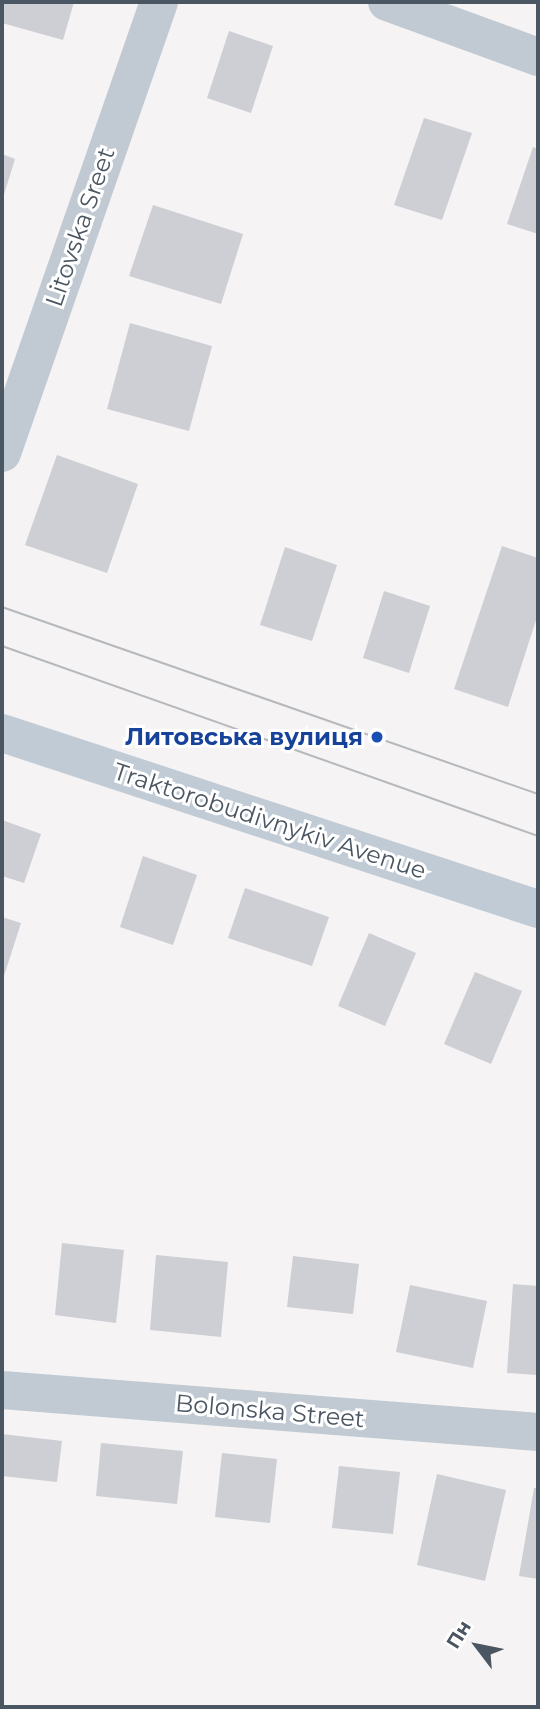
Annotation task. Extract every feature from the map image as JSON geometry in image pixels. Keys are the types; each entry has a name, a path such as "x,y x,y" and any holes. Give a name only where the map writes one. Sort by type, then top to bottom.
{"main road":[{"name":"Traktorobudivnykiv Avenue","path":"2,733 538,909"}],"street":[{"name":"Litovska Sreet","path":"2,453 159,2"},
{"path":"387,2 538,57"},
{"name":"Bolonska Street","path":"2,1390 538,1432"}],"building":[{"path":"2,2 74,2 63,40 2,23"},
{"path":"229,31 273,46 251,113 207,98"},
{"path":"424,118 472,133 442,220 394,205"},
{"path":"533,147 538,149 538,234 507,224"},
{"path":"2,154 15,159 2,201"},
{"path":"153,205 243,234 221,304 129,276"},
{"path":"130,323 212,346 189,431 107,409"},
{"path":"57,455 138,484 107,573 25,545"},
{"path":"502,546 538,558 538,614 508,707 454,689"},
{"path":"285,547 337,565 312,641 260,625"},
{"path":"384,591 430,606 409,673 363,658"},
{"path":"2,820 41,834 24,883 2,876"},
{"path":"143,856 197,875 173,945 120,927"},
{"path":"245,888 329,917 312,966 228,938"},
{"path":"2,917 21,923 4,976 2,975"},
{"path":"369,933 416,953 385,1026 338,1006"},
{"path":"475,972 522,991 491,1064 444,1044"},
{"path":"62,1243 124,1250 116,1323 55,1315"},
{"path":"156,1255 228,1262 221,1337 150,1330"},
{"path":"293,1256 359,1264 353,1314 287,1307"},
{"path":"513,1284 538,1286 538,1375 507,1373"},
{"path":"410,1285 487,1301 473,1368 396,1352"},
{"path":"2,1434 62,1441 57,1482 2,1476"},
{"path":"101,1443 183,1451 177,1504 96,1496"},
{"path":"222,1453 277,1459 270,1523 215,1517"},
{"path":"339,1466 400,1472 393,1534 332,1528"},
{"path":"437,1474 506,1490 485,1581 417,1565"},
{"path":"534,1488 538,1488 538,1579 519,1576"}],"tram line":[{"path":"2,607 538,794"},
{"path":"2,646 538,836"}],"place":[{"name":"Литовська вулиця","path":"377,737"}]}
